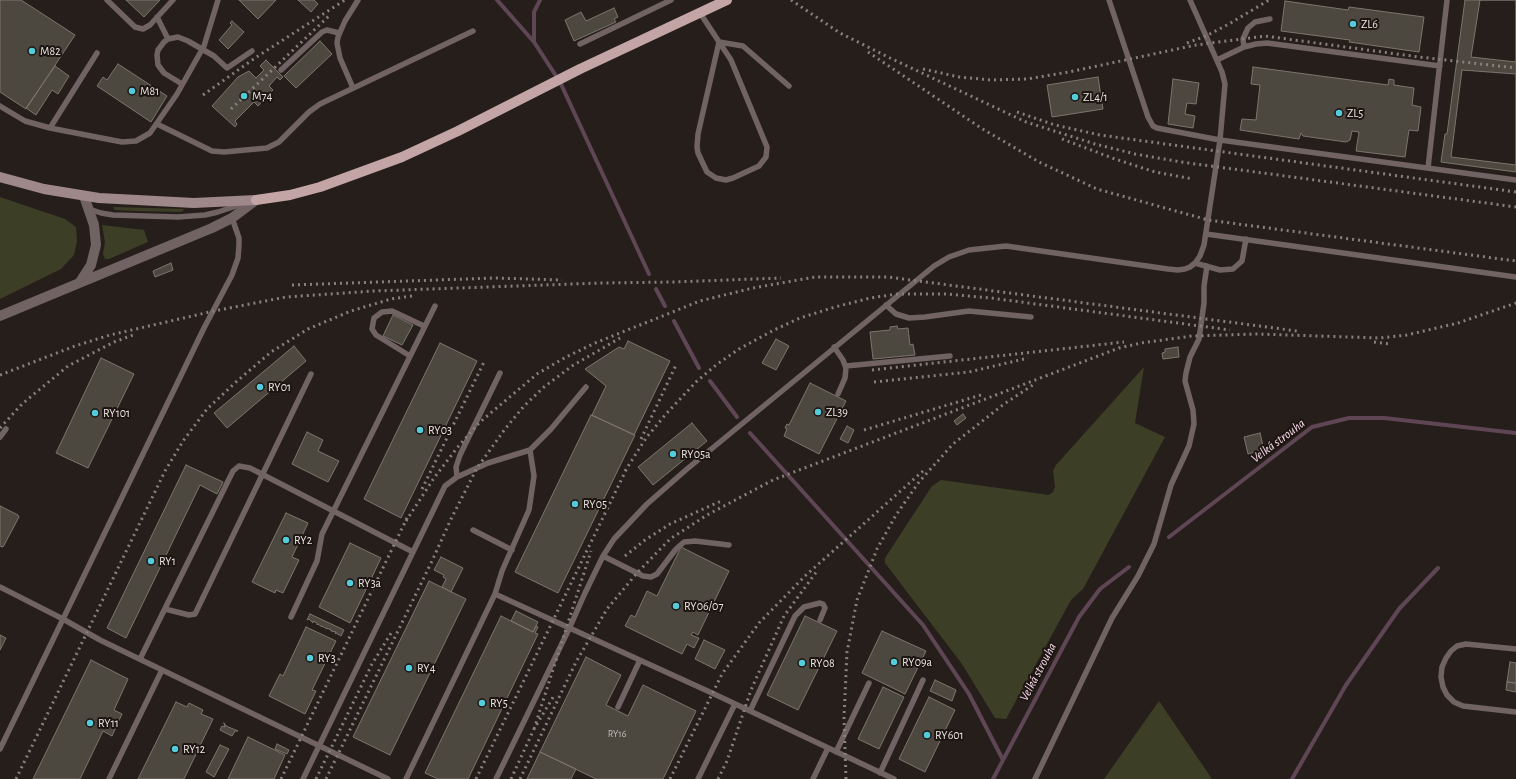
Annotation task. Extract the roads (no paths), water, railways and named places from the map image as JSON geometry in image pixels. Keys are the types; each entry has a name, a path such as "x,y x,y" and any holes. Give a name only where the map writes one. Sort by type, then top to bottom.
{"main road":[{"path":"0,177 38,187 84,196 142,201 194,203 256,200 320,187 402,157 540,89 727,0"}],"street":[{"path":"79,283 92,265 96,245 94,225 84,196"},
{"path":"0,316 212,228 232,218 256,200"}],"lane":[{"path":"107,0 139,29 147,28 173,0"},
{"path":"0,106 25,121 50,128 122,142 130,142 144,138 157,124 202,49 208,35 218,0"},
{"path":"353,88 337,50 337,43 339,33 352,8 358,0"},
{"path":"580,44 671,0"},
{"path":"1109,0 1150,122 1161,130 1220,140 1516,180"},
{"path":"496,779 585,592 603,556 614,539 647,504 687,469 834,347 940,262 958,253 979,248 1006,246 1178,270 1190,267 1195,263 1203,250 1206,234 1220,140 1225,84 1217,60 1190,0"},
{"path":"1428,168 1447,0"},
{"path":"700,13 735,68 765,141 767,152 766,157 759,166 726,180 716,178 707,172 696,147 718,42"},
{"path":"157,17 168,39"},
{"path":"1244,47 1243,38 1248,28 1256,22 1270,19"},
{"path":"281,70 322,32 327,30 339,33"},
{"path":"157,124 212,151 224,152 267,148 279,142 315,108 353,88 473,31"},
{"path":"182,84 164,73 158,65 158,50 168,39 178,37 183,38 214,56 227,68 252,51"},
{"path":"718,42 743,46 789,86"},
{"path":"1217,60 1244,47 1267,43 1440,66"},
{"path":"50,128 97,53"},
{"path":"89,209 114,215 178,217 218,212 256,200"},
{"path":"0,749 204,328 232,275 238,258 239,238 232,218"},
{"path":"1206,234 1516,277"},
{"path":"1195,263 1220,270 1227,270 1238,266 1244,255 1246,239"},
{"path":"1035,779 1112,618 1138,576 1154,544 1171,485 1189,446 1194,424 1193,410 1186,381 1186,373 1190,357 1199,339 1207,266"},
{"path":"886,305 896,314 910,318 932,317 969,311 1032,317"},
{"path":"291,618 315,565 320,539 435,306"},
{"path":"410,356 376,335 372,329 374,318 382,312 392,311 424,326"},
{"path":"834,347 846,366 845,378 838,394"},
{"path":"846,366 950,356"},
{"path":"457,477 456,467 460,455 500,373"},
{"path":"165,609 189,615 195,614 311,374"},
{"path":"303,779 445,486 457,477 488,463 530,450 551,429 586,387"},
{"path":"0,437 6,429"},
{"path":"406,779 495,594 502,571 525,522 532,500 534,476 530,450"},
{"path":"140,659 233,471 237,467 242,466 263,475 413,552"},
{"path":"473,530 512,550"},
{"path":"603,556 643,576 651,577 657,574 676,549 684,542 696,541 729,545"},
{"path":"0,587 87,633 388,779"},
{"path":"495,594 894,779"},
{"path":"750,711 794,616 804,607 820,603 823,604 825,608 820,620"},
{"path":"1516,649 1475,644 1458,646 1451,651 1446,658 1442,667 1441,677 1443,687 1447,695 1458,704 1463,706 1516,712"},
{"path":"618,707 640,660"},
{"path":"109,779 162,670"},
{"path":"880,773 923,680"},
{"path":"836,752 869,683"},
{"path":"698,779 735,704"},
{"path":"813,779 828,748"}],"waterway":[{"path":"497,0 534,42 560,82 649,274"},
{"path":"534,42 534,12 540,0"},
{"path":"656,289 665,306"},
{"path":"674,321 699,368"},
{"path":"710,381 737,417"},
{"name":"Velká strouha","path":"1169,537 1312,427 1349,418 1384,418 1516,433"},
{"path":"750,433 923,625 969,694 1003,760"},
{"name":"Velká strouha","path":"993,779 1079,617 1100,589 1129,567"},
{"path":"1292,779 1346,685 1399,609 1438,568"}],"railway":[{"path":"203,95 255,58 345,0"},
{"path":"791,0 840,33 890,58 1026,122 1095,144 1135,154 1181,162 1516,207"},
{"path":"1187,43 1206,36 1229,24 1269,0"},
{"path":"231,109 331,14"},
{"path":"923,69 959,77 991,80 1027,79 1069,72 1196,45 1265,36 1419,57 1516,68"},
{"path":"868,52 981,128 1039,162 1097,189 1208,220 1516,261"},
{"path":"1017,112 1055,125 1100,135 1516,192"},
{"path":"1062,139 1155,172 1193,179"},
{"path":"406,521 434,478 457,448 480,422 537,374 566,357 595,343 700,301 753,288 815,277 888,277 1297,331"},
{"path":"292,285 495,278 562,280"},
{"path":"0,375 75,346 110,335 214,311 286,297 374,291 781,278"},
{"path":"625,471 646,438 666,414 696,382 716,365 739,349 800,318 870,298 898,294 946,294 991,298 1230,330"},
{"path":"16,779 165,471 183,441 207,409 271,352 308,329 351,311 391,299 412,296"},
{"path":"520,779 576,662 607,609 637,573 670,539 707,515 773,480 1119,348 1141,343 1192,336 1257,334 1380,338 1407,335 1458,323 1516,303"},
{"path":"0,428 22,404 68,366 114,342 136,334"},
{"path":"326,779 477,468 505,429 524,406 544,387 572,366 620,338"},
{"path":"872,370 1124,342"},
{"path":"1374,342 1391,344"},
{"path":"874,382 969,372 1028,358"},
{"path":"422,489 485,360"},
{"path":"641,439 676,365"},
{"path":"846,779 844,718 847,652 857,600 877,549 896,515 919,482 953,444 1004,404 1036,383"},
{"path":"864,430 981,395"},
{"path":"476,779 628,466"},
{"path":"670,779 722,674 759,623 805,576 923,471"},
{"path":"625,556 645,540 670,524 721,501"},
{"path":"281,779 408,516"},
{"path":"534,729 591,551"},
{"path":"718,779 727,761 751,690 784,616 817,571"},
{"path":"316,779 372,664 393,630"},
{"path":"511,779 534,729 555,694"}],"place":[{"name":"ZL6","path":"1353,24"},
{"name":"M82","path":"32,51"},
{"name":"M81","path":"132,91"},
{"name":"M74","path":"244,96"},
{"name":"ZL4/1","path":"1075,97"},
{"name":"ZL5","path":"1339,113"},
{"name":"RY01","path":"260,387"},
{"name":"ZL39","path":"818,412"},
{"name":"RY101","path":"95,413"},
{"name":"RY03","path":"420,430"},
{"name":"RY05a","path":"673,454"},
{"name":"RY05","path":"575,504"},
{"name":"RY2","path":"286,540"},
{"name":"RY1","path":"151,561"},
{"name":"RY3a","path":"350,583"},
{"name":"RY06/07","path":"676,606"},
{"name":"RY3","path":"310,658"},
{"name":"RY09a","path":"894,662"},
{"name":"RY08","path":"802,663"},
{"name":"RY4","path":"409,668"},
{"name":"RY5","path":"482,703"},
{"name":"RY11","path":"90,723"},
{"name":"RY601","path":"927,735"},
{"name":"RY12","path":"175,749"}]}
